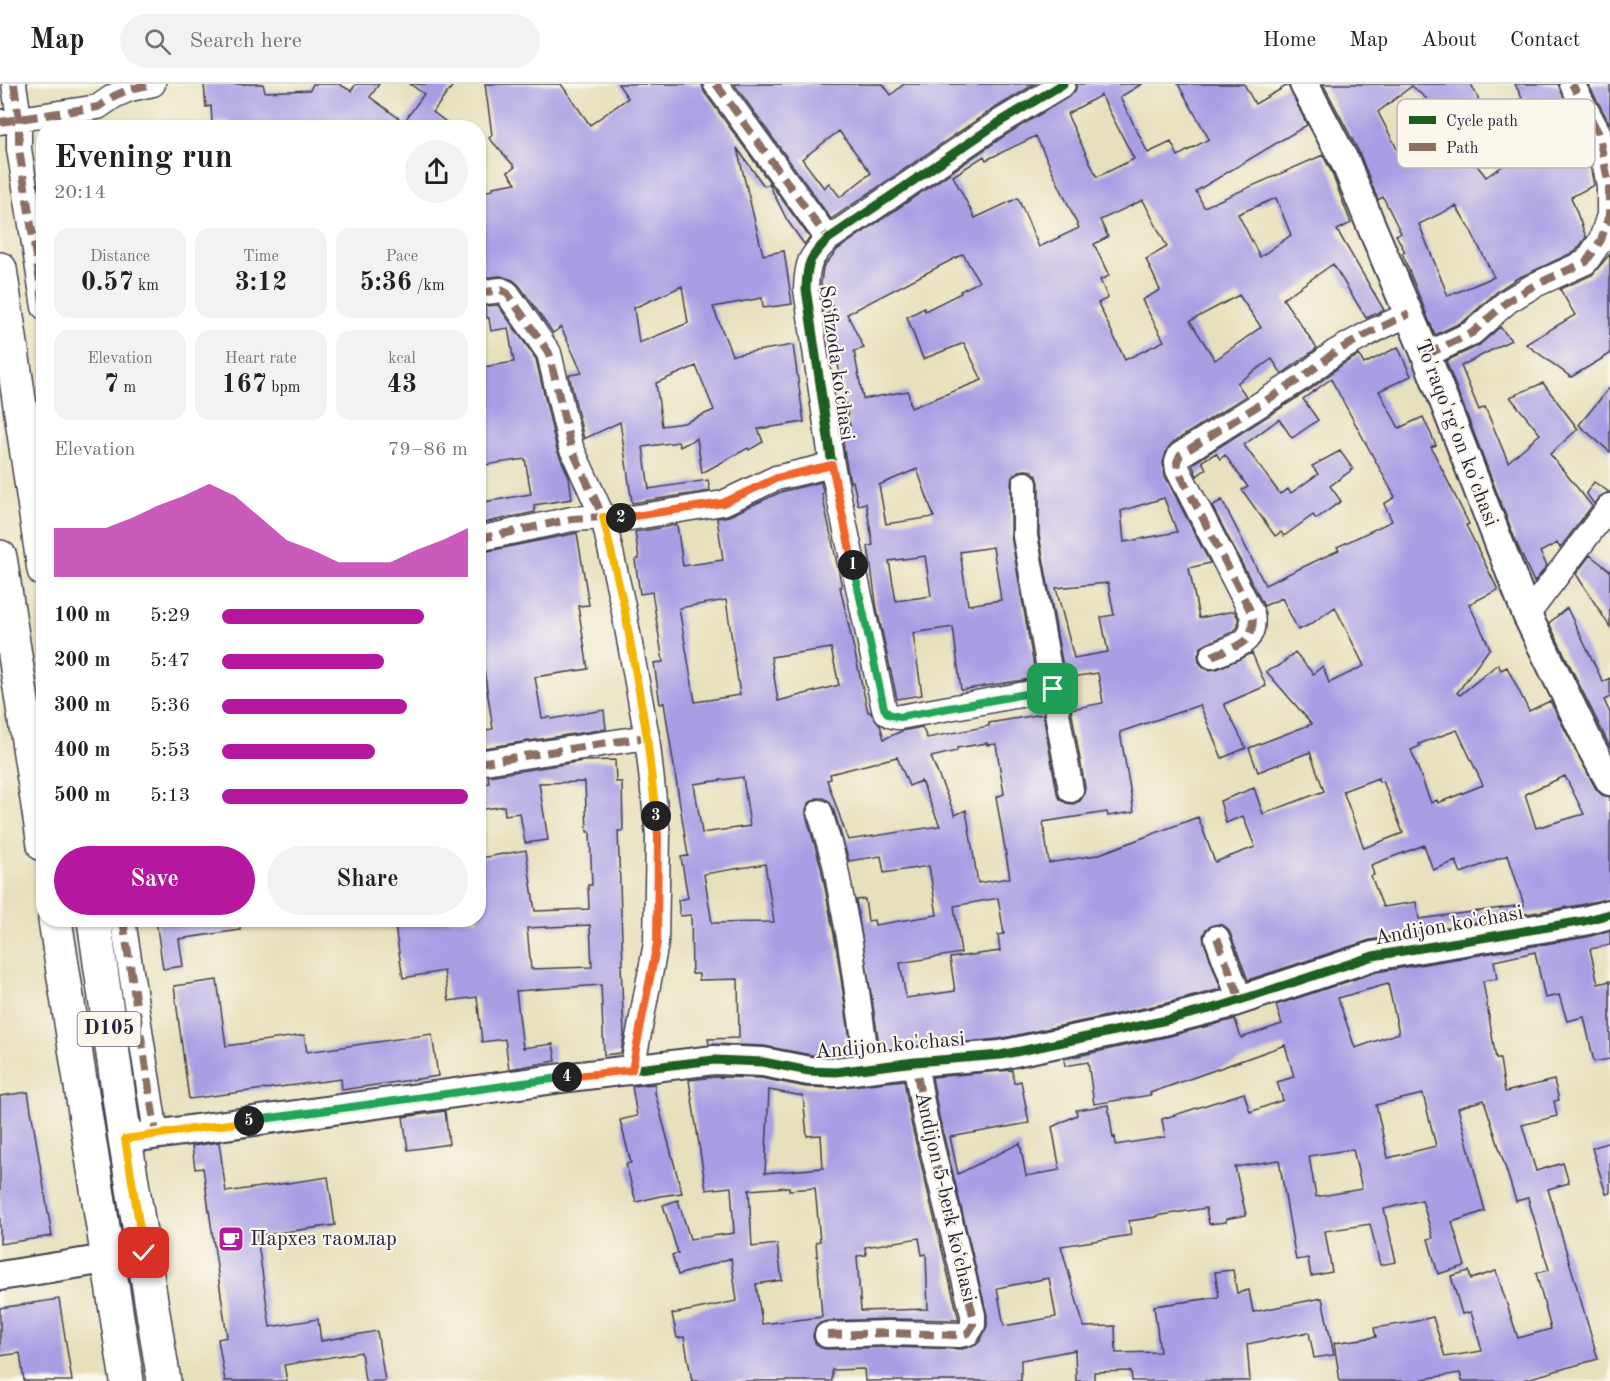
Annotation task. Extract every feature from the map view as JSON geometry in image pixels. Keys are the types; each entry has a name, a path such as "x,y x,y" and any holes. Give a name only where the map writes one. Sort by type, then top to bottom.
{"main road":[{"path":"0,268 36,515"},
{"path":"0,557 36,793"},
{"name":"D105","path":"56,927 127,1381"},
{"name":"D105","path":"96,927 141,1136 144,1253 164,1381"}],"street":[{"path":"14,84 10,120 20,149 36,254"},
{"path":"10,120 98,107 130,89 153,84"},
{"path":"716,84 828,239"},
{"name":"Soʻfizoda koʻchasi","path":"1053,689 900,717 888,714 884,708 832,465 806,290 807,267 814,253 828,239 999,123 1063,84"},
{"name":"To'raqo'rg'on ko'chasi","path":"1304,84 1346,164 1426,355 1527,615 1610,781"},
{"path":"1572,84 1580,99"},
{"path":"1426,355 1472,333 1508,301 1526,290 1586,262 1601,240 1609,215 1609,185 1595,126"},
{"path":"486,292 501,290 507,293 549,353 571,447 603,517 624,606 647,737 658,836 657,943 632,1070"},
{"path":"1212,656 1244,643 1254,625 1252,614 1178,470 1177,462 1180,455 1304,377 1335,352 1408,314"},
{"path":"486,536 572,519 603,517 624,519 723,503 777,478 832,465"},
{"path":"1025,484 1025,536 1071,790"},
{"path":"1527,615 1610,506"},
{"path":"486,762 647,737"},
{"path":"820,812 835,864 850,943 868,1068"},
{"name":"Andijon ko'chasi","path":"141,1136 360,1104 714,1060 763,1062 809,1071 836,1072 915,1062 1001,1055 1167,1020 1240,1000 1373,956 1584,921 1610,914"},
{"path":"124,927 141,1136"},
{"path":"1217,938 1240,1000"},
{"name":"Аndijon 5-berk koʻchasi","path":"827,1335 888,1333 959,1335 968,1333 973,1325 973,1315 925,1119 915,1062"},
{"path":"0,1276 144,1253"}],"building":[{"path":"204,84 263,84 265,92 310,90 313,84 339,84 351,91 356,84 379,84 370,97 401,120 212,120 211,106 206,107"},
{"path":"410,84 454,84 433,112 444,120 405,120 424,94"},
{"path":"485,84 561,84 590,125 628,98 618,84 702,84 704,92 810,238 804,244 787,220 769,184 764,186 737,148 763,255 784,251 792,304 763,308 762,298 713,307 732,355 793,345 804,422 758,429 763,442 702,473 697,438 680,447 678,442 643,447 649,489 708,480 710,491 632,503 620,422 584,439 569,375 582,373 561,327 553,333 513,280 500,276 486,278 486,191 493,190 493,187 516,183 508,172 515,167 489,138 492,135","holes":["682,286 688,323 639,343 634,308","696,366 714,410 684,423 662,426 656,383"]},
{"path":"734,84 883,84 891,95 904,84 1035,84 990,111 831,219","holes":["839,131 871,173 840,197 829,183 824,188 802,159"]},
{"path":"1077,84 1142,84 1120,97 1148,153 1171,142 1178,156 1209,139 1178,84 1244,84 1255,104 1288,85 1307,125 1196,191 1204,207 1323,155 1351,223 1337,230 1384,310 1366,318 1333,264 1283,299 1317,348 1282,374 1272,359 1237,383 1246,396 1172,443 1167,449 1163,463 1165,476 1210,563 1189,568 1199,618 1234,611 1238,618 1238,627 1234,631 1201,647 1198,655 1199,662 1209,670 1217,669 1252,653 1266,686 1224,704 1246,748 1222,758 1200,705 1120,732 1134,812 1108,816 1107,812 1043,822 1049,863 1097,855 1198,817 1215,862 1255,847 1243,816 1226,823 1220,801 1254,788 1263,814 1324,791 1310,752 1258,772 1249,748 1312,724 1266,671 1279,666 1295,652 1313,674 1323,666 1329,683 1364,666 1335,607 1298,630 1282,598 1264,606 1212,506 1222,500 1265,585 1339,550 1337,547 1392,521 1384,504 1395,497 1331,379 1303,399 1318,420 1292,438 1279,419 1244,445 1280,494 1288,489 1291,493 1318,474 1312,466 1340,451 1353,469 1330,486 1341,501 1316,519 1313,515 1284,536 1281,532 1275,536 1242,490 1248,487 1225,455 1220,459 1216,453 1202,461 1206,469 1197,476 1192,464 1311,389 1343,364 1359,355 1364,364 1398,347 1411,376 1379,391 1399,428 1423,417 1436,445 1431,447 1498,590 1469,604 1490,648 1457,693 1460,695 1498,664 1501,670 1507,667 1529,711 1550,701 1596,789 1602,795 1610,797 1610,898 1370,940 1248,980 1230,933 1220,924 1213,925 1206,929 1203,936 1221,989 1163,1004 999,1039 880,1050 856,900 865,899 868,921 874,920 875,925 937,915 929,866 884,873 881,856 849,861 833,808 829,801 817,798 809,803 806,815 821,867 836,945 852,1053 811,1055 764,1046 709,1044 708,1039 739,1038 738,979 699,980 699,974 692,974 691,915 680,916 678,900 688,898 681,857 688,856 664,703 660,704 654,663 663,662 652,592 640,594 635,560 639,559 635,532 677,525 683,566 723,560 717,518 729,516 781,492 821,482 842,587 840,587 868,712 880,725 884,739 902,731 922,727 927,738 989,726 989,723 1043,714 1060,799 1073,804 1080,801 1084,795 1085,787 1071,709 1103,703 1098,673 1065,678 1039,535 1039,483 1032,471 1018,471 1012,477 1011,536 1036,678 961,690 953,627 913,633 922,695 897,699 877,609 868,546 873,545 866,503 858,505 846,462 841,429 850,426 835,349 832,350 825,315 834,310 821,284 823,267 837,250 1075,91","holes":["1101,95 1134,159 1097,177 1067,114","1036,136 1079,228 1039,247 1018,198 975,218 953,176 984,156 986,160","1276,198 1291,235 1260,257 1238,214","1143,200 1167,247 1146,259 1160,290 1142,300 1164,341 1125,360 1098,303 1108,298 1100,280 1109,276 1094,244 1108,237 1100,220","963,254 979,282 925,311 924,308 907,317 923,359 964,343 982,380 911,408 908,391 863,399 854,351 864,348 847,314","1239,295 1261,327 1215,360 1190,321","917,469 934,517 886,524 879,485","1164,498 1177,532 1124,542 1121,511","993,547 1001,600 968,605 960,552","925,556 931,596 896,601 889,561","1108,583 1114,615 1101,617 1108,652 1074,658 1056,588","726,600 740,695 695,702 679,608","831,648 839,685 778,701 771,657","1457,730 1483,785 1438,803 1437,800 1431,803 1411,750 1420,746 1419,744","987,743 987,745 996,744 1004,794 996,797 1010,878 978,883 966,810 955,815 931,757 957,751 957,748","897,757 909,786 921,781 940,826 848,840 827,780 831,779 830,774","1565,776 1584,814 1536,828 1525,794","743,777 750,826 702,833 694,784","1378,778 1379,782 1383,781 1403,833 1364,848 1343,791","1424,845 1433,870 1456,861 1461,873 1508,855 1524,905 1419,919 1416,902 1383,907 1371,876 1374,875 1371,865","765,864 774,922 712,923 704,874","998,898 1004,934 998,935 1000,951 950,958 955,991 906,998 900,963 961,953 954,906"]},
{"path":"1323,84 1471,84 1478,99 1427,99 1412,86 1378,112 1397,149 1397,168 1479,168 1486,177 1499,168 1590,168 1594,185 1571,197 1586,237 1576,251 1516,279 1499,290 1464,321 1435,335 1402,253 1405,252 1396,235 1401,233 1383,197 1378,200 1358,150","holes":["1456,206 1494,277 1448,296 1419,224"]},
{"path":"1515,84 1558,84 1565,99 1520,99 1522,98"},
{"path":"1588,84 1610,84 1610,124"},
{"path":"1610,254 1610,354 1571,377 1526,344 1575,315 1560,289 1592,275"},
{"path":"498,305 536,359 557,450 569,477 572,499 534,505 535,512 486,522 486,502 531,494 525,459 486,465 486,367 514,362 508,328 491,331 486,306"},
{"path":"1500,327 1511,340 1461,366 1479,410 1485,407 1508,462 1540,434 1510,397 1543,383 1578,429 1550,454 1592,506 1560,548 1557,543 1540,552 1547,566 1534,582 1516,542 1446,361 1478,346"},
{"path":"1610,387 1610,452 1579,425"},
{"path":"1594,482 1609,492 1599,497 1594,504 1586,493"},
{"path":"577,533 589,605 578,606 588,669 535,677 542,718 550,717 551,719 604,710 606,729 486,748 486,730 493,729 486,683 486,551"},
{"path":"1590,555 1610,571 1610,627 1576,574"},
{"path":"1567,608 1603,682 1610,678 1610,697 1604,700 1610,713 1610,747 1549,623"},
{"path":"615,760 616,782 622,782 623,831 618,831 624,1035 621,1053 604,1055 601,985 516,991 523,1048 553,1044 556,1061 509,1069 505,1039 482,1042 477,997 449,1001 444,971 403,978 395,927 486,927 486,857 526,850 535,911 589,909 588,885 592,885 585,782 539,783 548,840 525,843 520,813 505,815 504,806 486,809 488,776 583,761","holes":["590,925 592,967 531,969 527,928"]},
{"path":"157,927 240,927 240,930 179,939 183,966 163,969"},
{"path":"1610,931 1610,945 1590,949 1598,984 1610,981 1610,1059 1594,1062 1584,1017 1567,1021 1559,995 1545,998 1535,952 1494,961 1497,979 1483,981 1496,1059 1500,1059 1505,1092 1554,1080 1559,1100 1554,1101 1557,1116 1522,1125 1536,1171 1563,1163 1569,1183 1548,1189 1598,1359 1520,1381 1462,1381 1460,1373 1422,1379 1423,1381 1340,1381 1334,1343 1376,1337 1374,1328 1433,1317 1445,1357 1482,1351 1471,1312 1462,1314 1451,1276 1469,1271 1471,1279 1496,1271 1518,1338 1551,1329 1536,1273 1549,1270 1528,1198 1516,1201 1484,1100 1458,1108 1485,1211 1452,1222 1465,1266 1438,1274 1428,1239 1433,1238 1422,1200 1384,1209 1396,1262 1380,1265 1370,1224 1325,1231 1332,1272 1311,1276 1308,1258 1296,1260 1279,1160 1235,1167 1246,1215 1226,1219 1226,1222 1209,1224 1206,1208 1156,1216 1129,1221 1131,1235 1061,1246 1084,1327 1115,1326 1116,1353 1160,1352 1154,1306 1219,1297 1215,1272 1233,1270 1237,1293 1249,1290 1253,1312 1322,1298 1334,1355 1314,1358 1309,1332 1247,1344 1250,1381 1132,1381 1131,1371 1094,1372 1094,1381 1076,1381 1075,1350 1021,1360 1021,1381 865,1381 864,1369 832,1370 832,1381 692,1381 684,1337 677,1338 672,1314 737,1301 731,1258 678,1275 672,1255 678,1253 663,1205 678,1200 690,1239 734,1233 731,1187 706,1190 689,1080 715,1077 761,1078 806,1087 835,1088 904,1080 911,1122 959,1320 827,1321 815,1328 813,1336 815,1343 827,1349 888,1347 962,1349 976,1345 980,1341 987,1326 987,1315 939,1116 932,1077 1012,1070 1014,1083 1021,1081 1029,1123 950,1137 958,1174 1020,1143 1026,1176 1060,1170 1052,1127 1077,1115 1076,1110 1108,1105 1116,1145 1165,1137 1162,1119 1244,1093 1250,1112 1283,1100 1277,1082 1294,1077 1285,1045 1150,1093 1151,1095 1094,1104 1088,1062 1065,1066 1064,1059 1235,1019 1241,1038 1282,1024 1276,1005 1377,972 1587,937","holes":["1388,984 1399,1033 1355,1048 1338,998","769,1090 803,1096 807,1136 821,1135 823,1168 765,1173","1423,1094 1436,1146 1388,1158 1376,1105","1353,1149 1362,1189 1316,1197 1309,1156","815,1188 820,1241 816,1242 822,1317 762,1324 756,1284 782,1280 777,1244 752,1247 749,1190","919,1238 922,1255 926,1254 928,1309 861,1311 857,1256 866,1255 865,1247","1049,1278 1056,1317 1004,1326 997,1288"]},
{"path":"217,980 226,1046 304,1035 307,1052 432,1034 438,1076 342,1090 341,1079 189,1099 174,986"},
{"path":"655,1084 655,1093 682,1193 636,1202 626,1164 631,1163 620,1120 637,1116 632,1086"},
{"path":"28,1092 52,1236 0,1244 0,1096"},
{"path":"445,1111 449,1144 408,1150 403,1117"},
{"path":"219,1142 226,1192 328,1177 335,1225 257,1236 270,1327 318,1319 321,1341 377,1331 385,1381 365,1381 361,1352 284,1365 287,1381 225,1381 218,1339 227,1337 203,1168 195,1169 192,1146"},
{"path":"1610,1142 1610,1193 1606,1194 1592,1148"},
{"path":"59,1299 72,1381 24,1381 20,1353 0,1356 0,1308"}],"marked path":[{"path":"14,84 19,119 19,149 36,256"},
{"path":"0,122 98,107 130,89 153,84"},
{"path":"716,84 828,239"},
{"path":"1572,84 1580,99"},
{"path":"1426,355 1472,333 1508,301 1535,285 1586,262 1601,240 1609,215 1609,185 1595,126"},
{"path":"486,292 501,290 507,293 549,353 571,447 603,517 623,606 647,737 658,835 656,943 632,1070"},
{"path":"1212,656 1248,638 1253,624 1252,614 1178,470 1177,462 1180,455 1303,377 1335,352 1409,314"},
{"path":"486,537 572,519 603,517 624,519 723,503 776,478 832,465"},
{"path":"486,762 647,737"},
{"path":"124,927 156,1134"},
{"path":"1217,938 1240,1000"},
{"path":"827,1335 888,1333 959,1335 968,1333 973,1325 973,1315 925,1119 915,1062"}],"cycle path":[{"path":"1053,689 900,717 890,715 884,709 832,465 806,289 810,261 828,239 998,123 1063,84"},
{"path":"125,1139 562,1078 714,1060 763,1062 809,1071 836,1072 915,1062 1001,1055 1167,1020 1225,1005 1373,956 1584,921 1610,914"}],"place":[{"name":"Пархез таомлар","path":"231,1239"}],"route":[{"path":"144,1253 125,1139 360,1104 632,1070 657,943 658,836 647,737 624,606 603,517 624,519 723,503 777,478 832,465 884,708 888,714 900,717 1053,689"}]}
